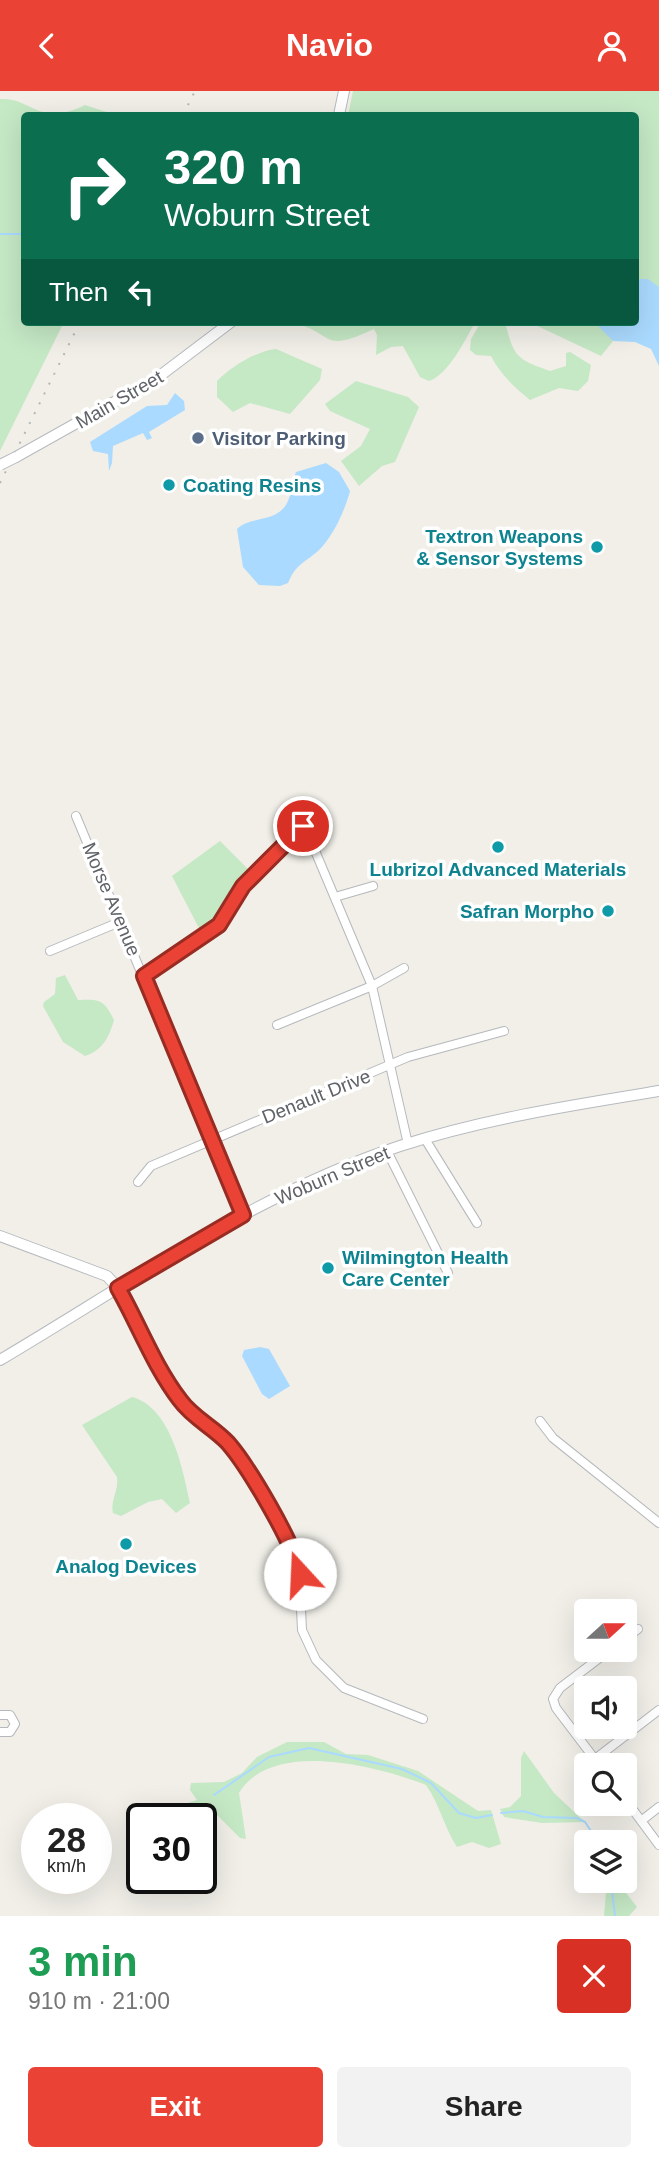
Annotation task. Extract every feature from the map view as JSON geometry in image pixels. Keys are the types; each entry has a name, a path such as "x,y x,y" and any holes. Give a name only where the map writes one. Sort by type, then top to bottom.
{"main road":[{"path":"340,112 344,91"},
{"name":"Main Street","path":"0,465 157,378 226,326"},
{"name":"Woburn Street","path":"0,1360 243,1215 387,1151 508,1119 659,1091"},
{"path":"0,1236 107,1276 118,1288"}],"street":[{"name":"Morse Avenue","path":"76,816 243,1215"},
{"path":"144,976 219,925 243,886 299,827 306,828 372,986 408,1144"},
{"path":"335,897 373,885"},
{"path":"50,951 122,921"},
{"path":"277,1025 372,986 404,968"},
{"name":"Denault Drive","path":"138,1182 150,1166 391,1064 428,1050 504,1031"},
{"path":"425,1139 477,1223"},
{"path":"387,1151 448,1273"},
{"path":"118,1288 174,1392 191,1413 234,1452 288,1541 299,1568 300,1621 316,1660 329,1677 350,1692 423,1719"},
{"path":"540,1421 553,1438 659,1523"},
{"path":"591,1753 556,1708 553,1699 560,1688 593,1663"},
{"path":"609,1753 659,1710"},
{"path":"0,1715 10,1715 15,1724 10,1732 0,1732"},
{"path":"641,1821 659,1807"},
{"path":"637,1816 659,1845"}],"green space":[{"path":"353,91 659,91 659,335 639,322 639,112 349,112"},
{"path":"0,99 6,99 45,112 21,112 21,326 62,326 0,451"},
{"path":"85,105 107,112 68,112"},
{"path":"303,326 473,326 450,364 429,381 420,377 403,346 391,347 376,355 377,335 374,329 336,341"},
{"path":"479,326 506,326 514,350 523,359 550,371 566,366 566,353 570,352 591,365 588,381 578,391 559,388 530,400 508,380 491,356 476,355 470,350 471,339"},
{"path":"537,326 601,326 613,341 601,356"},
{"path":"276,349 322,369 320,380 290,414 250,403 233,412 217,397 217,381 244,361"},
{"path":"356,381 408,397 419,407 395,462 382,466 359,486 341,461 361,446 370,429 330,411 325,404"},
{"path":"220,841 251,872 225,914 202,934 172,876"},
{"path":"65,975 78,1000 104,1004 114,1020 104,1042 85,1056 63,1042 43,1006 44,1002 55,994 56,978"},
{"path":"132,1397 157,1413 173,1441 190,1503 176,1513 162,1499 148,1502 121,1516 113,1513 117,1477 82,1425"},
{"path":"287,1742 324,1742 346,1754 368,1755 418,1771 478,1811 491,1810 501,1844 489,1848 472,1842 457,1847 426,1785 355,1765 301,1762 276,1766 255,1776 239,1793 246,1839 240,1838 217,1815 217,1803 187,1803 197,1800 190,1790 191,1783 224,1782 242,1773 257,1757"},
{"path":"524,1751 554,1793 574,1812 574,1816 579,1816 585,1822 542,1823 504,1817 500,1809 510,1807 521,1796 521,1758"},
{"path":"606,1893 626,1893 637,1907 629,1916 604,1916"}],"water":[{"path":"648,279 659,287 659,366 651,349 635,342 613,341 598,326 639,326 639,280"},
{"path":"175,393 184,401 185,410 149,432 152,438 147,440 143,433 113,446 109,471 108,454 93,451 90,442 147,406 167,405"},
{"path":"326,463 339,472 350,491 342,515 323,545 297,568 288,583 280,586 259,585 243,567 237,529 248,522 281,511 288,501 296,472"},
{"path":"260,1347 269,1349 290,1386 269,1399 262,1394 242,1356 244,1350"}],"waterway":[{"path":"0,234 21,234"},
{"path":"214,1795 269,1757 309,1748 402,1769 431,1783 459,1813 476,1818 492,1815"},
{"path":"501,1813 523,1811 543,1817 577,1818 585,1822 590,1830"},
{"path":"612,1893 615,1916"}],"railway":[{"path":"184,112 195,91"},
{"path":"0,483 78,326"}],"place":[{"name":"Visitor Parking","path":"198,438"},
{"name":"Coating Resins","path":"169,485"},
{"name":"Textron Weapons & Sensor Systems","path":"597,547"},
{"name":"Lubrizol Advanced Materials","path":"498,847"},
{"name":"Safran Morpho","path":"608,911"},
{"name":"Wilmington Health Care Center","path":"328,1268"},
{"name":"Analog Devices","path":"126,1544"}],"route":[{"path":"300,1574 288,1541 237,1457 221,1437 180,1401 161,1371 118,1288 243,1215 144,976 219,925 228,915 243,886 299,827 303,826"}]}
